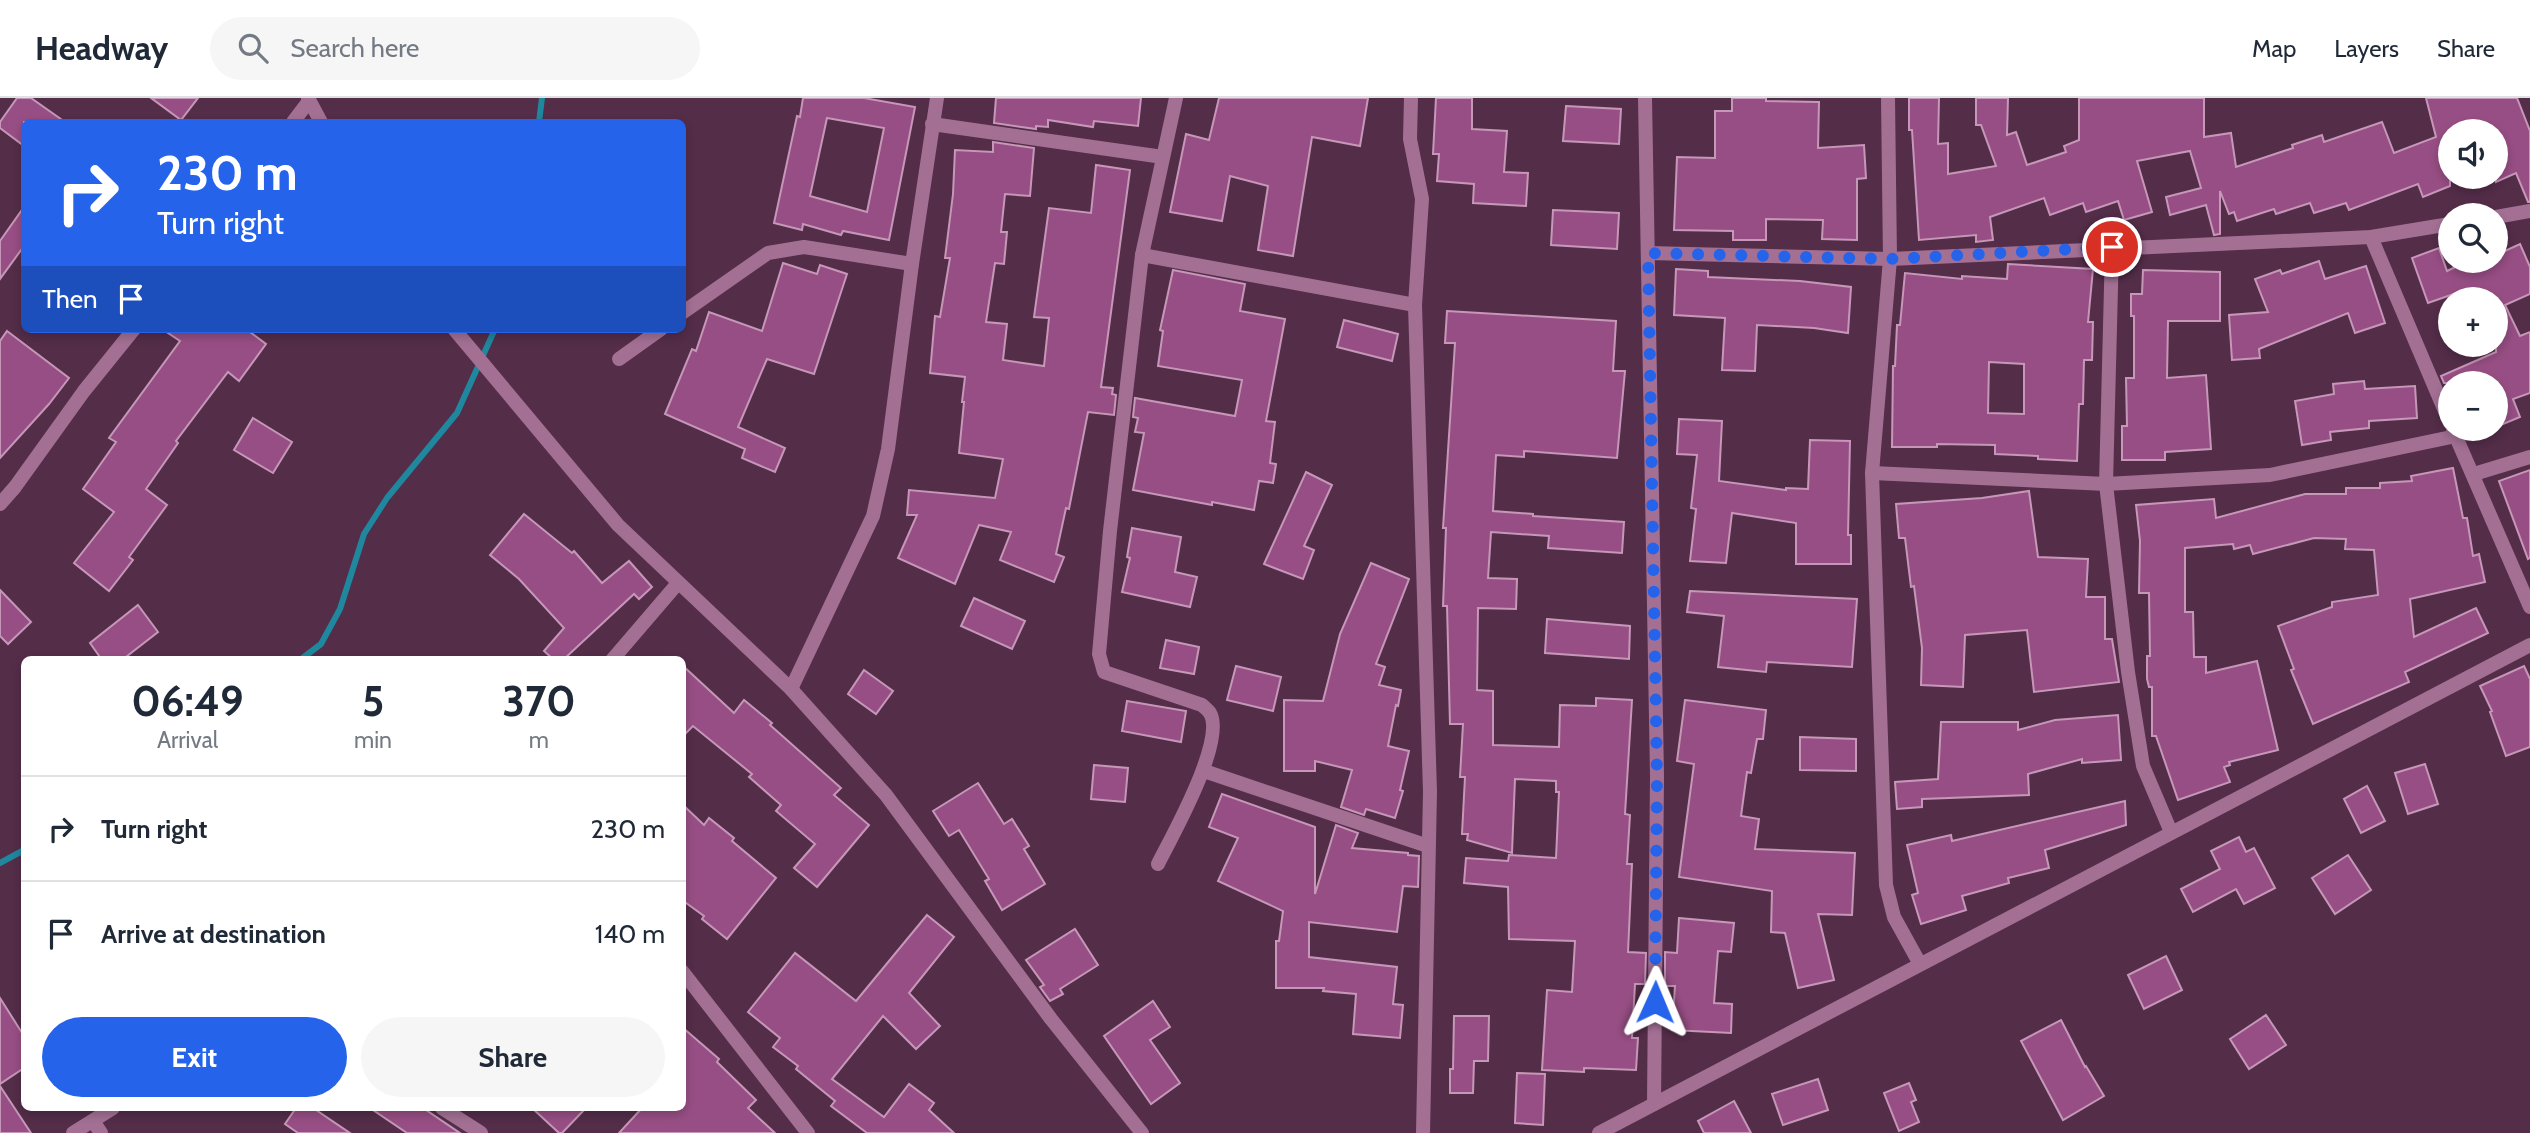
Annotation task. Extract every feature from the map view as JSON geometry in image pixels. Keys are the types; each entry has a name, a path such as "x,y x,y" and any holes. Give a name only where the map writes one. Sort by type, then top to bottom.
{"street":[{"path":"791,689 873,516 888,449 937,98"},
{"path":"1158,864 1204,771 1213,728 1210,714 1202,705 1104,672 1099,654 1110,531 1142,254 1176,98"},
{"path":"1410,98 1410,139 1422,199 1415,304 1430,792 1423,1133"},
{"path":"1645,98 1657,776 1654,1104"},
{"path":"1888,98 1890,259 1872,473 1886,885 1894,917 1920,964"},
{"path":"295,119 309,100 319,119"},
{"path":"932,124 1163,157"},
{"path":"2508,215 2530,211"},
{"path":"1648,253 1890,259 2371,237 2438,226"},
{"path":"2371,237 2438,394"},
{"path":"686,310 768,253 804,247 912,264"},
{"path":"2112,247 2106,484 2128,672 2143,766 2171,832"},
{"path":"1142,254 1415,304"},
{"path":"0,504 131,333"},
{"path":"457,333 618,525 791,689 886,795 1051,1019 1142,1133"},
{"path":"619,359 655,333"},
{"path":"1872,473 2106,484 2270,475 2438,433"},
{"path":"2459,441 2530,607"},
{"path":"2474,474 2530,457"},
{"path":"615,656 678,583"},
{"path":"1599,1133 2530,645"},
{"path":"1204,771 1428,845"},
{"path":"686,976 808,1133"},
{"path":"73,1133 97,1127 110,1111"},
{"path":"447,1111 481,1133"}],"building":[{"path":"17,98 31,98 61,119 21,119 21,144 0,128 0,122"},
{"path":"151,98 198,98 180,119"},
{"path":"803,98 864,98 915,107 889,240 843,231 841,235 803,224 802,230 774,223 797,116 800,117","holes":["827,118 884,128 867,212 810,196"]},
{"path":"996,98 1141,98 1138,126 1094,121 1093,127 1048,120 1048,127 1036,126 1036,129 994,123"},
{"path":"1219,98 1368,98 1360,146 1312,137 1293,256 1258,250 1268,186 1230,176 1222,221 1170,212 1186,134 1209,140"},
{"path":"1436,98 1472,98 1472,129 1507,131 1504,172 1528,173 1526,206 1473,203 1474,184 1437,181 1439,154 1433,154"},
{"path":"1732,98 1819,102 1818,148 1864,145 1866,178 1857,179 1857,240 1822,239 1823,220 1766,219 1766,240 1733,240 1733,231 1674,230 1677,157 1715,158 1715,111 1732,111"},
{"path":"1909,98 1939,98 1938,144 1948,143 1948,174 1996,166 1981,125 1976,125 1976,98 2008,98 2007,135 2016,132 2027,165 2066,152 2064,146 2079,140 2079,98 2204,98 2204,137 2231,133 2236,167 2322,135 2324,142 2382,122 2394,153 2436,137 2426,98 2517,98 2530,131 2530,202 2516,173 2508,177 2508,119 2438,119 2438,189 2443,189 2423,197 2418,184 2349,210 2346,203 2314,213 2310,203 2276,214 2274,209 2237,221 2234,212 2229,214 2220,191 2220,234 2214,235 2206,205 2170,215 2166,197 2201,188 2190,151 2137,161 2152,212 2124,220 2118,201 2086,212 2083,203 2050,215 2044,198 1990,217 1993,240 1976,242 1976,235 1919,240 1912,130 1909,130"},
{"path":"1566,106 1621,109 1619,144 1563,141"},
{"path":"993,142 1034,148 1030,196 1005,194 1001,232 1007,232 1004,264 995,263 986,322 1007,324 1003,360 1044,366 1049,318 1034,317 1049,208 1091,213 1096,165 1130,170 1101,387 1113,388 1112,394 1116,395 1114,415 1088,412 1069,509 1066,508 1056,554 1064,557 1054,582 1000,560 1011,532 979,525 955,584 898,558 917,515 907,515 909,490 995,498 1003,459 959,453 965,377 930,373 935,316 940,317 950,258 945,258 955,150 993,152"},
{"path":"1553,210 1619,213 1617,249 1551,245"},
{"path":"21,211 21,250 0,279 0,241"},
{"path":"2520,244 2530,267 2530,294 2508,304 2508,287 2438,287 2438,299 2428,303 2412,258 2438,248 2438,273 2508,273 2508,250"},
{"path":"2319,261 2325,279 2366,266 2385,323 2355,333 2348,313 2259,349 2260,358 2232,360 2229,315 2268,312 2255,279 2280,270 2282,274"},
{"path":"783,263 817,274 820,265 847,274 814,374 767,359 738,427 785,448 775,472 742,458 745,449 665,414 692,349 696,351 709,312 762,331"},
{"path":"2008,264 2093,269 2088,322 2093,322 2092,360 2084,360 2077,461 1995,454 1995,445 1937,444 1937,447 1892,447 1893,366 1905,273 1962,279 1962,276 2007,279","holes":["1989,362 2024,364 2024,414 1988,413"]},
{"path":"1676,269 1708,271 1708,277 1800,281 1851,287 1848,333 1757,325 1755,371 1722,370 1725,318 1674,315"},
{"path":"1173,270 1245,284 1240,311 1285,319 1266,421 1275,422 1270,463 1276,464 1273,483 1259,481 1254,510 1133,490 1144,433 1135,432 1138,418 1133,417 1135,398 1235,416 1242,380 1158,366 1163,331 1160,330"},
{"path":"2143,270 2220,272 2220,321 2168,321 2167,378 2206,375 2211,449 2165,452 2165,460 2122,460 2122,426 2127,426 2126,378 2134,378 2134,316 2131,316 2131,294 2142,294"},
{"path":"1447,311 1616,321 1613,371 1625,371 1617,458 1524,451 1524,457 1496,455 1493,511 1624,522 1622,553 1548,548 1549,536 1491,532 1488,578 1517,579 1516,609 1478,608 1477,690 1493,691 1493,745 1559,747 1560,705 1596,706 1596,698 1632,700 1625,814 1630,815 1627,864 1632,864 1628,952 1646,953 1645,984 1635,984 1632,1038 1638,1038 1636,1070 1542,1070 1547,990 1572,992 1575,941 1509,939 1508,887 1464,883 1466,858 1508,861 1509,855 1556,858 1559,792 1556,792 1556,781 1515,779 1512,853 1467,840 1468,834 1462,834 1465,777 1460,777 1463,724 1450,724 1447,606 1443,606 1446,528 1443,528 1455,343 1445,343"},
{"path":"2508,311 2520,336 2530,332 2530,393 2513,399 2520,417 2508,422 2508,371 2452,371 2485,357 2508,357"},
{"path":"1344,320 1398,334 1392,361 1337,347"},
{"path":"7,331 69,378 0,458 0,341"},
{"path":"168,333 251,333 266,344 239,381 228,372 176,441 178,443 146,489 167,505 129,557 133,560 109,591 74,563 114,512 83,489 116,442 109,438 180,341"},
{"path":"2364,381 2365,389 2415,386 2417,418 2369,421 2369,428 2330,432 2331,440 2302,445 2295,401 2334,394 2333,384"},
{"path":"253,418 292,442 273,473 234,450"},
{"path":"1679,419 1722,421 1719,481 1786,490 1808,489 1810,440 1850,441 1848,535 1851,535 1851,564 1796,564 1796,523 1732,513 1726,563 1690,561 1696,509 1691,508 1697,455 1677,454"},
{"path":"2453,468 2463,518 2467,518 2473,556 2479,554 2485,582 2410,599 2414,637 2476,608 2488,633 2405,672 2409,682 2313,724 2291,670 2294,669 2278,626 2332,607 2332,602 2378,595 2374,550 2345,549 2346,539 2314,538 2253,554 2250,545 2234,549 2233,544 2185,548 2185,612 2193,612 2194,657 2206,657 2206,673 2257,661 2278,750 2229,762 2230,765 2224,767 2230,782 2178,800 2156,736 2152,736 2152,687 2149,687 2147,679 2147,656 2150,656 2149,593 2139,593 2140,541 2136,505 2214,499 2216,518 2305,494 2346,494 2346,488 2380,488 2380,483 2412,481 2411,476"},
{"path":"2530,470 2530,558 2528,559 2499,481"},
{"path":"1306,472 1332,485 1304,546 1314,550 1303,579 1264,564"},
{"path":"2029,491 2038,557 2088,559 2086,597 2105,597 2105,639 2112,639 2119,682 2034,692 2027,630 1965,635 1963,687 1921,685 1922,648 1914,586 1911,587 1905,538 1899,538 1896,504 1982,498"},
{"path":"524,514 572,553 574,551 602,583 629,561 652,587 639,599 634,594 567,656 550,656 544,651 564,628 519,579 490,555"},
{"path":"1132,528 1181,537 1175,572 1197,577 1190,607 1122,592 1130,558 1127,557"},
{"path":"1371,563 1409,579 1376,664 1385,667 1379,685 1401,690 1388,746 1409,751 1400,790 1403,791 1395,818 1366,809 1364,815 1341,807 1352,770 1315,761 1315,771 1284,771 1284,700 1323,701 1340,634"},
{"path":"0,590 31,622 8,644 0,636"},
{"path":"1690,591 1857,599 1852,667 1767,662 1766,672 1718,667 1724,616 1687,612"},
{"path":"974,598 1025,621 1012,649 961,626"},
{"path":"138,605 158,632 127,656 99,656 90,643"},
{"path":"1547,619 1630,626 1629,659 1545,653"},
{"path":"1166,640 1199,647 1194,674 1160,668"},
{"path":"1236,666 1281,677 1273,711 1227,700"},
{"path":"2524,666 2530,679 2530,747 2506,756 2490,712 2492,711 2480,686"},
{"path":"686,669 734,713 744,700 841,788 834,795 869,825 817,887 794,868 815,844 776,811 781,805 749,777 752,774 693,726 686,733"},
{"path":"864,670 893,691 876,714 848,694"},
{"path":"1685,700 1766,710 1763,739 1757,739 1751,773 1747,772 1741,816 1759,819 1755,849 1855,853 1852,915 1818,914 1834,980 1798,988 1785,933 1771,932 1772,891 1679,877 1694,764 1677,761"},
{"path":"1127,701 1186,711 1181,742 1122,731"},
{"path":"2118,715 2121,760 2082,763 2082,759 2028,774 2029,795 1922,799 1922,807 1897,809 1895,782 1938,779 1941,722 2018,722 2018,730 2055,720"},
{"path":"1800,737 1856,739 1856,771 1800,770"},
{"path":"2425,764 2438,804 2408,814 2395,773"},
{"path":"1094,765 1128,768 1125,802 1091,799"},
{"path":"978,783 1004,824 1012,819 1029,846 1024,849 1045,884 1002,910 985,881 989,879 959,830 949,836 933,811"},
{"path":"2367,786 2385,821 2361,833 2344,799"},
{"path":"1222,794 1315,827 1315,894 1336,825 1358,833 1352,848 1419,856 1418,887 1403,886 1397,932 1309,922 1309,957 1397,967 1393,1004 1403,1005 1400,1038 1353,1034 1356,994 1323,991 1324,988 1276,988 1276,941 1279,941 1283,911 1218,881 1238,838 1209,827"},
{"path":"2125,801 2126,825 2045,850 2049,868 2008,878 2009,883 1962,896 1966,910 1921,924 1912,895 1918,893 1907,845 1951,835 1952,841"},
{"path":"686,808 704,825 709,818 776,878 727,939 702,919 704,916 686,903"},
{"path":"2239,837 2246,852 2254,848 2275,888 2244,904 2236,889 2193,912 2181,889 2220,869 2211,851"},
{"path":"2348,855 2371,890 2335,914 2312,878"},
{"path":"927,915 954,937 909,993 940,1026 916,1049 883,1016 832,1079 884,1117 909,1084 934,1103 929,1110 954,1133 867,1133 831,1106 835,1101 773,1047 780,1038 748,1012 795,953 856,1001"},
{"path":"1679,918 1734,923 1731,952 1718,951 1714,1003 1732,1004 1731,1033 1672,1030 1675,986 1665,986 1665,952 1677,953"},
{"path":"1075,929 1098,965 1060,989 1063,994 1050,1001 1040,987 1044,985 1026,960"},
{"path":"2166,956 2182,990 2144,1009 2128,975"},
{"path":"0,998 21,1031 21,1070 0,1084"},
{"path":"1153,1001 1170,1027 1150,1040 1180,1083 1151,1104 1104,1036"},
{"path":"2266,1015 2286,1045 2249,1069 2230,1039"},
{"path":"1454,1016 1489,1016 1488,1061 1474,1061 1473,1093 1450,1093"},
{"path":"2061,1020 2085,1067 2104,1096 2063,1120 2021,1041"},
{"path":"686,1030 719,1059 717,1062 756,1100 748,1108 775,1133 619,1133 639,1111 686,1111"},
{"path":"1517,1073 1545,1074 1543,1125 1515,1123"},
{"path":"1818,1079 1828,1110 1783,1125 1772,1094"},
{"path":"1909,1083 1916,1100 1911,1102 1919,1122 1899,1131 1884,1093"},
{"path":"0,1086 31,1133 0,1133"},
{"path":"1734,1101 1751,1133 1704,1133 1698,1121"},
{"path":"294,1111 317,1111 350,1133 298,1133 285,1124"},
{"path":"374,1111 427,1111 460,1133 407,1133"},
{"path":"535,1111 583,1111 562,1133"}],"waterway":[{"path":"539,119 542,98"},
{"path":"305,656 321,644 340,609 364,534 387,498 457,413 493,333"},
{"path":"0,863 21,852"}],"route":[{"path":"1655,1002 1657,776 1648,253 1890,259 2112,247"}]}
